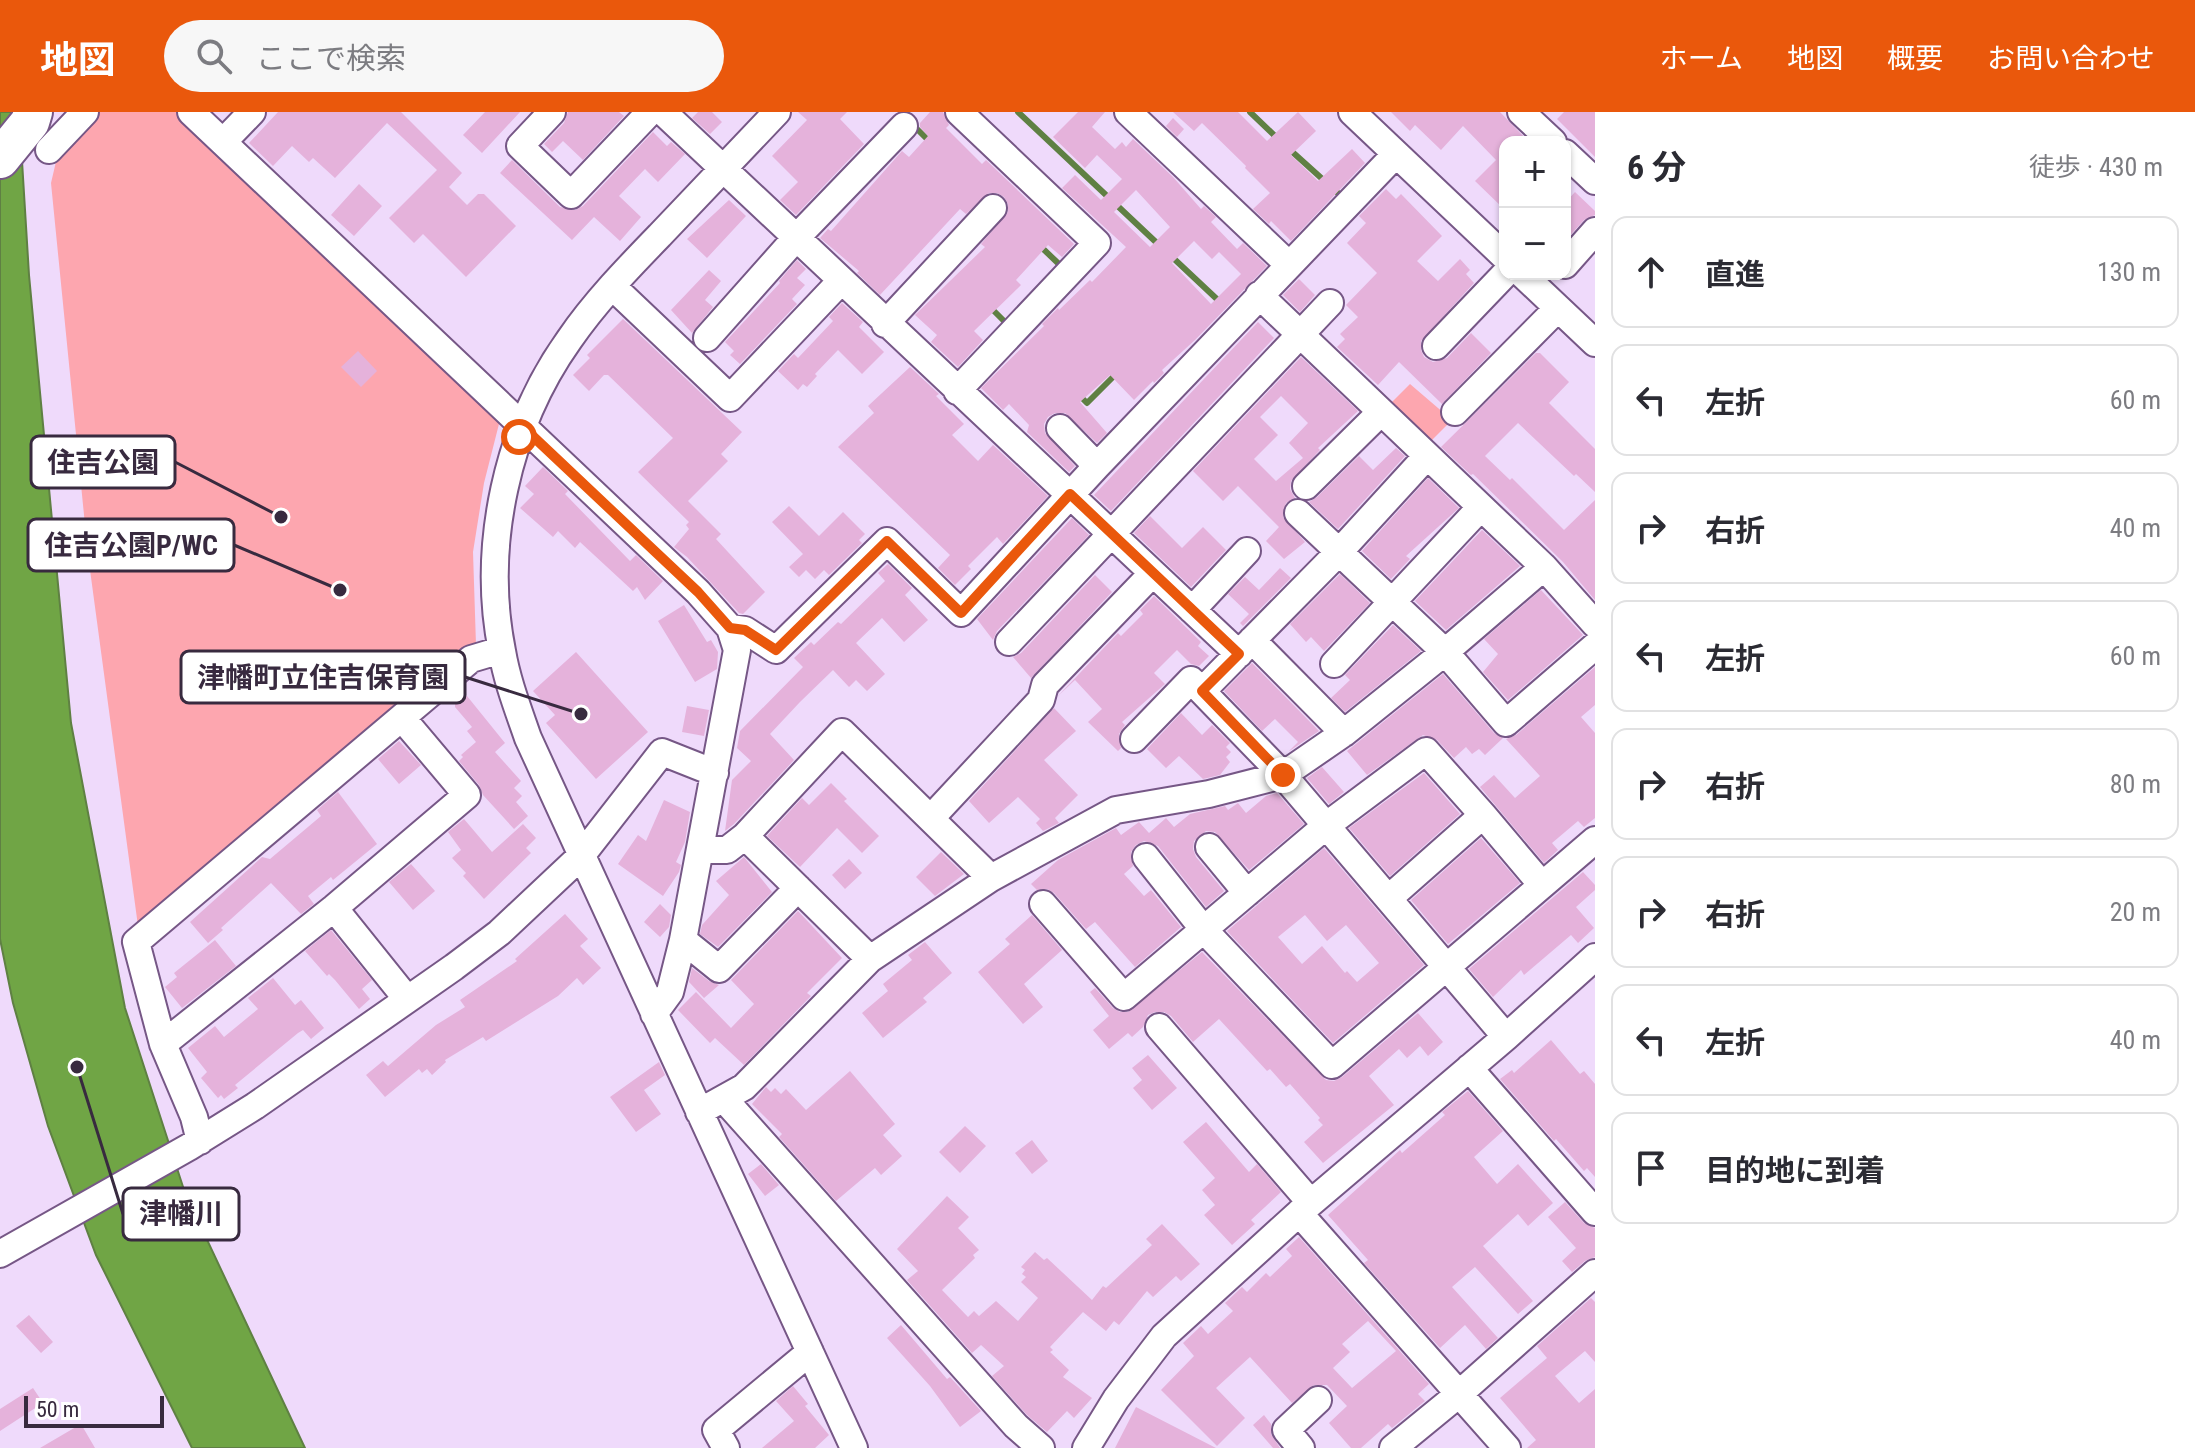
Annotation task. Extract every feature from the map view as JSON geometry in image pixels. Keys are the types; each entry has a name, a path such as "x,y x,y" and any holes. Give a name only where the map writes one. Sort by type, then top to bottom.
{"highway":[{"path":"0,132 20,112"},
{"path":"0,159 30,122 33,112"}],"street":[{"path":"49,150 85,112"},
{"path":"191,112 698,592 730,628 737,650 702,850 670,992 654,1014"},
{"path":"223,142 252,112"},
{"path":"552,112 520,146 571,195 650,112"},
{"path":"663,112 840,282 1192,610 1245,647 1344,733"},
{"path":"777,112 612,286 567,342 538,393 508,471 497,543 495,596 501,650 528,738 854,1448"},
{"path":"957,391 1097,243 959,112"},
{"path":"1128,112 1288,264"},
{"path":"1352,112 1499,251"},
{"path":"1521,112 1547,136"},
{"path":"707,338 795,239 904,126"},
{"path":"730,628 745,630 776,650 887,541 961,613 1070,494 1396,154"},
{"path":"1571,159 1595,181"},
{"path":"885,324 993,208"},
{"path":"1571,258 1595,231"},
{"path":"1436,346 1499,280"},
{"path":"612,286 730,398 840,282"},
{"path":"1455,412 1545,287 1595,343"},
{"path":"1259,295 1544,567 1595,624"},
{"path":"1009,642 1330,303"},
{"path":"1306,486 1381,412"},
{"path":"1060,428 1097,466"},
{"path":"1202,691 1340,551 1427,456"},
{"path":"1334,664 1481,507"},
{"path":"1298,513 1445,652 1506,723 1595,646"},
{"path":"1192,610 1247,551"},
{"path":"699,1112 744,1087 870,959 991,878 1116,810 1209,794 1283,775 1344,733 1544,567"},
{"path":"931,818 1041,700 1045,685 1153,573"},
{"path":"194,1144 194,1117 163,1044 136,942 471,659 501,650"},
{"path":"1140,725 1191,680 1283,775 1506,1037"},
{"path":"163,1044 334,908 467,795 402,718"},
{"path":"702,850 727,850 745,836 842,732 991,878"},
{"path":"1043,904 1124,997 1327,825 1426,751 1542,885"},
{"path":"0,1254 255,1106 499,933 581,856 662,752 715,773"},
{"path":"1389,898 1483,815"},
{"path":"745,836 870,959"},
{"path":"1146,857 1204,930 1332,1065 1595,840"},
{"path":"1209,847 1247,893"},
{"path":"683,940 719,969 798,888"},
{"path":"334,908 407,999"},
{"path":"1086,1448 1116,1399 1164,1336 1305,1208 1595,957"},
{"path":"1159,1027 1305,1208 1507,1448"},
{"path":"1469,1068 1595,1212"},
{"path":"724,1099 1016,1426 1041,1448"},
{"path":"1393,1448 1459,1394 1595,1273"},
{"path":"726,1448 716,1430 810,1352"},
{"path":"1301,1448 1286,1430 1318,1400"}],"shaded area":[{"path":"0,112 19,112 29,275 71,723 125,1008 185,1193 305,1448 192,1448 96,1255 48,1126 13,1003 0,939"},
{"path":"99,112 181,112 500,420 484,483 473,552 476,645 138,926 88,555 51,183 58,153"},
{"path":"1410,384 1452,420 1427,445 1387,407"}],"building":[{"path":"278,112 401,112 462,173 449,187 467,205 478,194 484,194 516,226 466,277 423,234 414,243 389,218 437,170 387,123 335,178 313,158 309,162 292,146 273,166 249,143"},
{"path":"485,112 520,112 482,153 463,135"},
{"path":"568,112 619,112 624,116 583,160 563,141 552,152 544,144 564,123"},
{"path":"698,112 712,112 722,122 710,134 692,118"},
{"path":"798,112 847,112 840,119 864,144 796,215 780,200 798,182 772,156 807,120"},
{"path":"930,112 943,112 949,125 946,128 982,164 986,160 1074,244 1062,257 1048,245 1016,280 1021,285 974,331 983,340 958,367 931,342 937,335 915,315 985,247 981,244 1008,212 1004,197 989,193 966,214 960,209 880,295 857,273 859,271 820,238 828,229 831,231 902,151 909,157 928,136 920,123"},
{"path":"1078,112 1105,112 1092,127 1115,149 1122,142 1126,147 1133,139 1201,209 1204,206 1216,217 1211,222 1237,249 1243,243 1267,266 1134,400 1110,375 1080,402 1107,433 1097,443 1065,413 1048,417 1044,424 1045,433 1075,466 1069,472 1027,432 1029,425 1009,404 1003,410 981,388 1058,308 1090,280 1092,282 1126,247 1062,188 1075,175 1101,200 1122,179 1097,155 1085,168 1053,137","holes":["1136,190 1170,227 1150,247 1114,212","1194,241 1212,259 1219,252 1241,274 1211,304 1172,263"]},
{"path":"1173,112 1238,112 1267,141 1298,112 1316,131 1291,155 1318,181 1352,149 1365,163 1291,241 1271,221 1269,224 1253,209 1270,193 1246,166 1202,123 1194,131"},
{"path":"1391,112 1500,112 1523,136 1499,136 1499,204 1475,181 1496,160 1463,126 1441,150 1415,125 1410,131"},
{"path":"1564,112 1595,112 1595,157 1557,119"},
{"path":"1173,118 1184,129 1177,137 1166,126"},
{"path":"653,132 667,146 671,142 685,154 658,182 645,169 619,196 641,217 620,241 594,217 572,240 500,173 512,160 560,207 575,210 583,206"},
{"path":"359,184 382,206 354,236 331,215"},
{"path":"1386,189 1396,199 1401,194 1442,236 1417,261 1438,281 1460,259 1470,270 1466,274 1474,283 1421,341 1424,357 1433,362 1447,358 1471,333 1491,353 1442,404 1399,362 1378,385 1337,347 1345,339 1340,334 1358,317 1346,305 1377,273 1347,243 1366,223 1359,216"},
{"path":"1575,192 1595,211 1595,215 1584,220 1571,234 1571,208 1571,196"},
{"path":"729,200 746,216 707,258 687,239"},
{"path":"797,260 806,269 797,278 805,285 792,299 797,304 740,364 730,355 734,351 725,342 780,283"},
{"path":"709,270 721,281 705,300 713,307 692,333 671,310"},
{"path":"1299,279 1315,295 1300,312 1283,295"},
{"path":"842,303 863,322 859,327 884,352 862,374 838,350 807,387 803,384 798,390 778,371 794,354 798,358 833,321 829,317"},
{"path":"623,319 742,432 721,454 728,461 688,501 721,534 716,539 765,592 743,614 674,547 689,529 686,525 689,522 638,472 673,438 608,375 604,375 589,391 573,375 590,358 587,355"},
{"path":"1258,322 1274,338 1111,511 1094,495"},
{"path":"358,351 377,371 361,387 341,367"},
{"path":"1536,353 1540,353 1569,382 1549,403 1595,449 1595,492 1518,423 1485,456 1510,480 1512,478 1564,530 1595,500 1595,600 1563,562 1441,447"},
{"path":"1301,357 1358,411 1318,448 1320,450 1291,481 1290,489 1295,498 1286,503 1283,517 1305,542 1284,559 1266,541 1279,527 1238,486 1223,501 1193,471","holes":["1281,396 1308,423 1289,443 1303,458 1276,481 1254,459 1278,435 1260,417"]},
{"path":"910,367 939,394 936,396 964,424 952,435 978,461 993,445 1048,496 1003,544 997,537 968,566 971,569 955,585 938,568 950,555 838,447 874,413 868,406"},
{"path":"1396,448 1405,456 1338,529 1309,502 1359,456 1373,470"},
{"path":"543,467 630,561 636,555 663,581 645,600 637,587 633,591 580,542 575,548 558,531 553,537 520,508 534,494 525,486"},
{"path":"1428,478 1459,508 1406,556 1410,559 1391,579 1362,551"},
{"path":"789,506 819,536 843,512 865,534 859,540 862,543 829,575 824,570 815,579 806,570 799,577 789,567 803,554 772,522"},
{"path":"1150,516 1182,548 1203,527 1226,550 1191,587 1134,533"},
{"path":"1072,518 1089,535 997,631 993,640 977,619"},
{"path":"1482,530 1520,566 1446,630 1415,601"},
{"path":"888,564 912,588 905,595 928,620 904,642 882,618 856,643 885,674 867,691 856,680 849,687 833,670 800,702 770,734 794,760 725,831 732,780 751,761 737,748 740,731 803,667 794,658 811,642 814,645 838,622 841,624 885,581 878,573"},
{"path":"1280,568 1291,578 1243,626 1240,623 1249,614 1228,594 1245,577 1259,590"},
{"path":"1340,574 1370,603 1324,651 1311,637 1306,642 1290,624"},
{"path":"1095,575 1112,592 1031,678 1013,657 1021,653"},
{"path":"1541,590 1583,635 1508,700 1483,672 1498,654 1484,639"},
{"path":"1154,596 1201,642 1198,646 1209,656 1199,666 1191,664 1177,650 1154,673 1165,684 1122,722 1125,725 1119,734 1121,748 1118,751 1088,722 1102,709 1075,680 1058,696 1118,633 1121,636 1143,614 1140,610"},
{"path":"684,605 707,642 711,640 718,652 717,669 695,682 658,621"},
{"path":"1393,625 1421,651 1345,712 1331,698 1350,680 1345,675"},
{"path":"576,652 648,732 596,779 546,723 555,715 533,691"},
{"path":"1252,663 1319,731 1288,752 1298,742 1275,719 1262,731 1224,691"},
{"path":"1595,667 1595,705 1581,717 1595,733 1595,818 1584,827 1578,821 1552,843 1558,850 1544,863 1480,787 1494,775 1515,798 1540,776 1506,739 1516,735"},
{"path":"1443,674 1494,733 1503,738 1485,755 1479,749 1472,754 1466,747 1454,758 1437,740 1423,735 1367,775 1347,751"},
{"path":"467,696 505,743 495,752 521,781 514,788 522,796 516,802 528,816 514,829 483,795 479,785 459,761 463,757 461,755 476,742 467,731 472,727 455,707 459,698"},
{"path":"687,706 709,710 704,736 682,732"},
{"path":"1054,708 1076,731 1044,760 1078,795 1055,818 1059,823 1043,831 1036,823 1040,819 1018,797 989,823 969,801"},
{"path":"1181,713 1202,735 1212,725 1230,743 1226,747 1231,752 1226,757 1230,762 1220,775 1203,779 1179,756 1166,768 1147,749"},
{"path":"399,741 421,765 399,784 378,759"},
{"path":"1322,767 1344,792 1329,804 1307,778"},
{"path":"1424,773 1460,814 1390,876 1349,828"},
{"path":"831,783 847,799 844,801 879,836 862,853 837,828 800,867 767,836 802,798 809,805"},
{"path":"338,792 377,844 308,896 314,904 301,914 271,883 208,943 190,922 262,857 270,859 321,816 317,810"},
{"path":"1277,793 1304,824 1249,870 1215,832 1206,831 1194,841 1196,857 1224,891 1206,907 1158,846 1144,841 1136,845 1131,852 1133,866 1124,874 1144,896 1151,890 1181,927 1135,967 1095,922 1086,929 1054,893 1047,889 1037,890 1031,884 1058,860 1116,828 1121,835 1139,822 1149,833 1166,818 1174,827 1190,814 1225,806 1228,810 1238,803 1246,813 1266,796"},
{"path":"664,800 690,812 685,842 676,862 681,865 679,872 663,896 618,864 638,835 646,841"},
{"path":"464,819 492,852 523,824 536,838 526,848 531,853 484,899 463,876 466,873 452,858 461,850 448,832"},
{"path":"1481,838 1520,883 1448,944 1411,900"},
{"path":"1324,848 1424,965 1333,1043 1227,931","holes":["1305,915 1327,941 1346,925 1379,963 1357,982 1322,946 1302,964 1278,937"]},
{"path":"941,852 964,874 935,896 916,877"},
{"path":"744,857 772,892 718,947 700,934 702,925 729,895 716,881"},
{"path":"849,859 862,873 845,889 832,875"},
{"path":"411,864 435,891 413,910 389,882"},
{"path":"1583,872 1595,885 1595,890 1576,907 1594,928 1578,943 1571,935 1524,975 1521,970 1493,997 1469,969"},
{"path":"660,904 671,915 669,927 660,937 644,922"},
{"path":"798,911 842,958 807,993 811,996 744,1065 715,1038 710,1043 678,1010 696,992 731,1028 754,1004 731,980"},
{"path":"565,914 588,939 580,946 601,968 583,985 577,978 558,996 486,1041 483,1037 445,1060 432,1075 427,1069 422,1073 419,1069 385,1097 366,1075 383,1061 388,1066 436,1025 465,1007 460,1000 517,961 515,959"},
{"path":"1032,915 1062,950 1024,984 1043,1007 1023,1024 978,972 1010,944 1005,939"},
{"path":"331,930 372,980 362,989 370,999 359,1009 305,951"},
{"path":"215,940 236,966 182,1008 165,987 177,977 174,973"},
{"path":"925,942 952,973 923,998 927,1002 883,1038 862,1013 888,991 883,984 912,960 908,955"},
{"path":"1202,952 1326,1080 1334,1081 1342,1077 1418,1013 1443,1042 1428,1056 1420,1046 1407,1058 1399,1049 1369,1076 1394,1105 1323,1163 1304,1142 1323,1125 1318,1120 1320,1118 1290,1084 1286,1087 1270,1069 1267,1071 1219,1019 1193,1042 1164,1012 1148,1015 1143,1027 1132,1037 1128,1033 1109,1049 1093,1030 1109,1016 1090,992 1095,988 1113,1008 1128,1012"},
{"path":"692,968 719,985 704,998 689,982"},
{"path":"273,978 295,1005 301,1000 324,1028 311,1039 303,1030 298,1033 235,1085 238,1088 224,1099 221,1095 218,1098 201,1078 207,1072 188,1048 215,1026 224,1037 258,1009 248,998"},
{"path":"1551,1040 1580,1074 1584,1071 1595,1084 1595,1177 1587,1168 1584,1171 1556,1139 1554,1141 1500,1079 1512,1070 1514,1073"},
{"path":"1148,1055 1177,1088 1152,1110 1133,1088 1142,1080 1132,1068"},
{"path":"659,1062 665,1075 644,1090 661,1114 636,1132 610,1097"},
{"path":"850,1071 895,1124 883,1135 902,1156 881,1175 875,1168 836,1201 779,1137 782,1134 752,1104 766,1087 771,1092 775,1088 781,1094 786,1089 806,1110"},
{"path":"1468,1091 1503,1131 1474,1157 1497,1184 1518,1164 1553,1203 1528,1226 1518,1214 1483,1246 1533,1301 1518,1314 1475,1267 1452,1287 1498,1338 1486,1349 1465,1325 1440,1348 1364,1263 1368,1260 1328,1215 1400,1150 1402,1153 1445,1115 1442,1112"},
{"path":"1206,1122 1249,1172 1257,1164 1281,1192 1251,1220 1255,1224 1232,1245 1204,1215 1215,1205 1202,1190 1215,1178 1183,1142"},
{"path":"965,1126 986,1146 960,1173 939,1152"},
{"path":"1032,1140 1048,1161 1032,1174 1015,1153"},
{"path":"761,1164 779,1185 765,1196 748,1174"},
{"path":"947,1196 969,1217 958,1228 979,1250 973,1255 975,1258 942,1290 968,1317 974,1311 979,1316 996,1301 1018,1321 1038,1298 1021,1282 1026,1277 1021,1267 1035,1252 1044,1260 1047,1258 1092,1300 1103,1286 1106,1288 1152,1245 1146,1239 1162,1224 1200,1264 1181,1281 1176,1276 1153,1297 1147,1291 1119,1325 1114,1321 1106,1331 1083,1312 1050,1347 1053,1350 1050,1352 1069,1370 1063,1377 1092,1398 1074,1418 1067,1411 1047,1432 992,1376 1004,1366 981,1345 972,1353 907,1280 918,1271 897,1249"},
{"path":"1565,1202 1584,1223 1595,1228 1595,1257 1572,1272 1562,1261 1576,1248 1548,1217"},
{"path":"1299,1237 1429,1384 1418,1394 1425,1401 1392,1428 1388,1424 1361,1448 1351,1448 1329,1423 1347,1406 1327,1385 1314,1385 1292,1403 1250,1357 1216,1388 1245,1418 1217,1446 1161,1390 1194,1356 1183,1343 1201,1326 1208,1334 1233,1311 1225,1303 1242,1287 1247,1292 1266,1273 1270,1277 1292,1256 1286,1249","holes":["1368,1321 1396,1351 1352,1388 1333,1368 1350,1352 1342,1344"]},
{"path":"1591,1298 1595,1302 1595,1362 1585,1351 1555,1376 1579,1403 1595,1389 1595,1448 1527,1448 1536,1440 1500,1398 1547,1358 1537,1346"},
{"path":"29,1315 53,1342 41,1353 16,1326"},
{"path":"901,1325 947,1379 950,1377 981,1411 960,1427 930,1386 887,1338"},
{"path":"793,1386 829,1435 815,1448 762,1448 794,1421 776,1401"},
{"path":"33,1388 43,1403 0,1431 0,1409"},
{"path":"1136,1407 1216,1448 1115,1448"},
{"path":"1264,1415 1280,1448 1273,1448 1253,1425"},
{"path":"81,1424 95,1448 40,1448"}],"waterway":[{"path":"1018,112 1159,245"},
{"path":"1250,112 1277,138"},
{"path":"913,125 931,143"},
{"path":"1288,148 1339,194"},
{"path":"1038,244 1061,266"},
{"path":"1170,255 1220,302"},
{"path":"990,307 1007,324"},
{"path":"1079,395 1087,403 1117,373"}],"place":[{"name":"住吉公園","path":"281,517"},
{"name":"住吉公園P/WC","path":"340,590"},
{"name":"津幡町立住吉保育園","path":"581,714"},
{"name":"津幡川","path":"77,1067"}],"route":[{"path":"519,437 523,427 698,592 730,628 745,630 776,650 887,541 961,613 1070,494 1239,654 1202,691 1283,775"}]}
